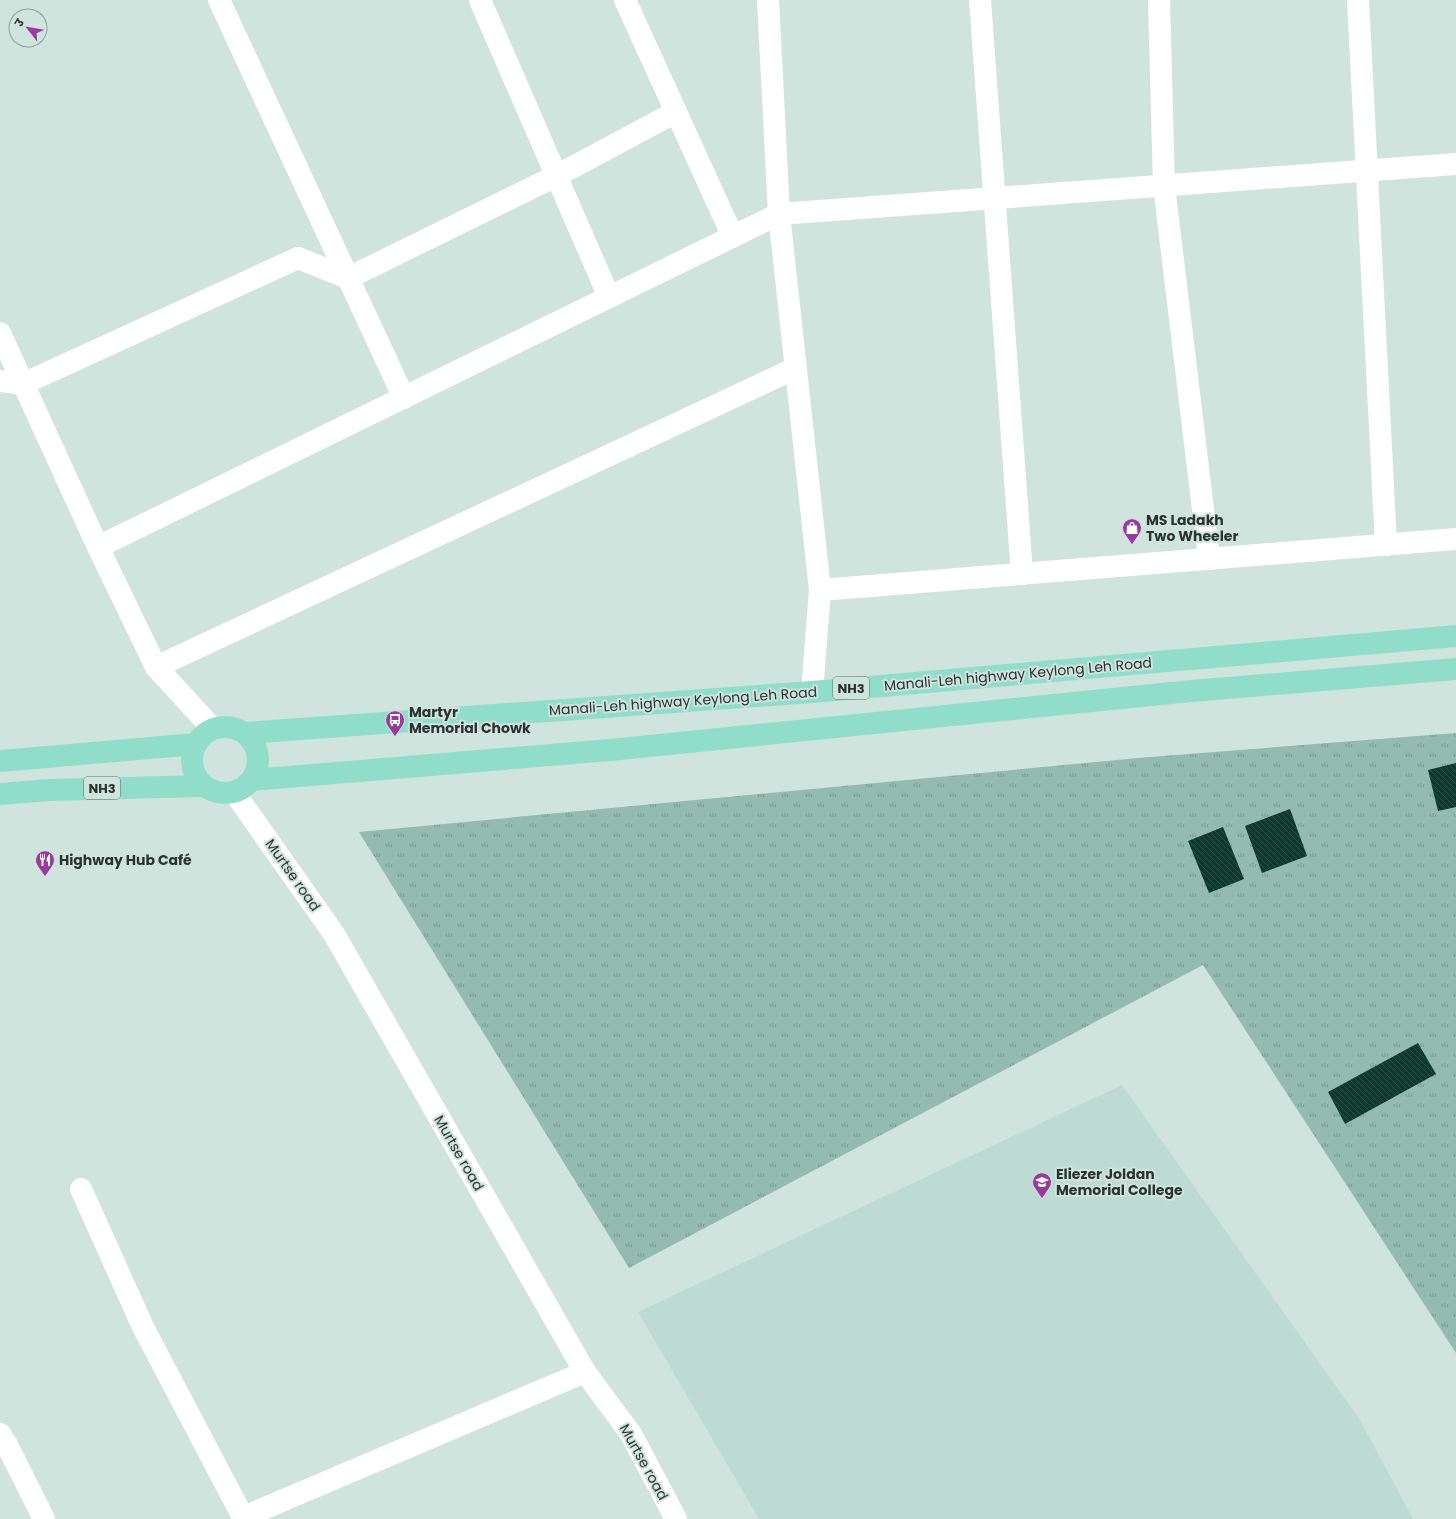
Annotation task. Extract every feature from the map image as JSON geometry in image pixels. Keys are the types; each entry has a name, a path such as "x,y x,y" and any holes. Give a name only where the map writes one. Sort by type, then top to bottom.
{"highway":[{"name":"Manali-Leh highway Keylong Leh Road","path":"245,733 812,692 1456,636"},
{"name":"NH3","path":"0,794 50,790 204,786 213,792 224,794 243,786 1191,691 1456,669"},
{"name":"NH3","path":"213,729 224,726 235,728 245,733"},
{"path":"204,786 196,777 192,766 192,754 196,744 203,735 213,729"},
{"path":"243,786 256,771 259,760 258,750 253,740 245,733"},
{"path":"0,761 196,744"}],"street":[{"path":"220,0 404,398"},
{"path":"480,0 609,297"},
{"path":"625,0 733,237"},
{"path":"768,0 779,214 820,590 812,692"},
{"path":"980,0 1022,574"},
{"path":"1159,0 1164,186 1209,559"},
{"path":"1358,0 1386,545"},
{"path":"0,381 23,384 298,258 348,278 556,176 676,112"},
{"path":"98,548 779,214 1456,164"},
{"path":"0,333 98,548 156,667 213,729"},
{"path":"156,667 796,368"},
{"path":"820,590 1456,539"},
{"name":"Murtse road","path":"243,786 334,934 584,1372 631,1434 676,1519"},
{"path":"81,1189 142,1327 244,1518 584,1372"},
{"path":"0,1434 44,1519"}],"shaded area":[{"name":"Eliezer Joldan Memorial College","path":"1122,1085 1360,1420 1413,1519 759,1519 638,1312"}],"green space":[{"path":"1456,733 1456,1353 1203,965 629,1268 359,832 1138,758"}],"building":[{"path":"1456,763 1456,807 1438,811 1428,770"},
{"path":"1290,809 1307,856 1262,873 1245,826"},
{"path":"1223,827 1244,879 1209,893 1188,841"},
{"path":"1418,1043 1436,1074 1345,1124 1328,1092"}],"place":[{"name":"MS Ladakh Two Wheeler","path":"1132,545"},
{"name":"Martyr Memorial Chowk","path":"395,737"},
{"name":"Highway Hub Café","path":"45,877"},
{"name":"Eliezer Joldan Memorial College","path":"1042,1199"}]}
